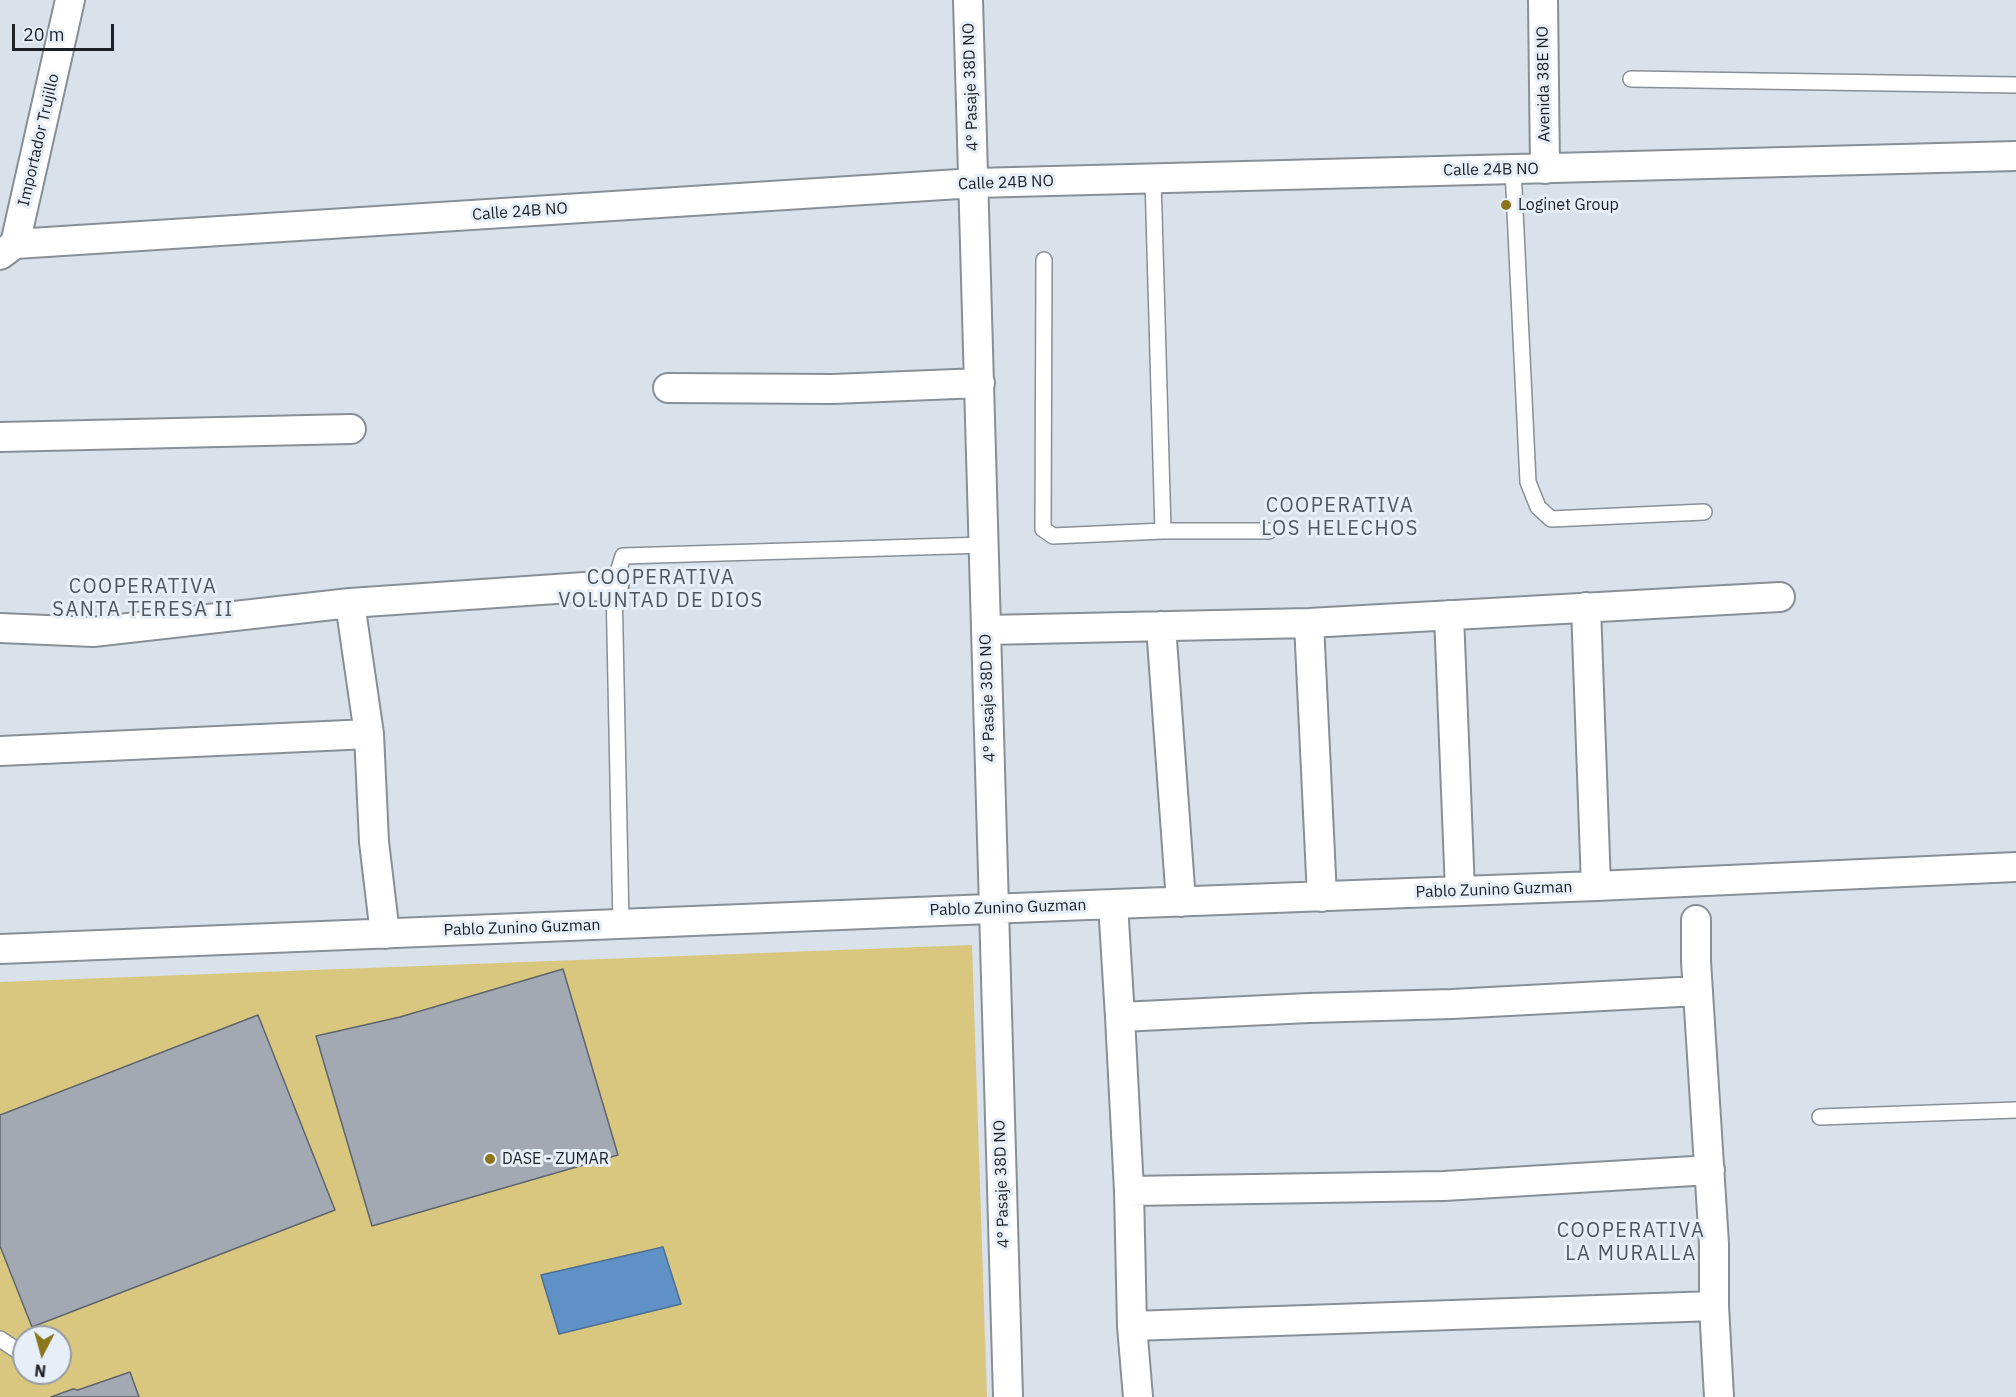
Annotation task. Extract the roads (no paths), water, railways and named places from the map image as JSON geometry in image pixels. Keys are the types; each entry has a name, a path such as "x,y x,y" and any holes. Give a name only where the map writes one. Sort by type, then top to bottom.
{"street":[{"name":"Importador Trujillo","path":"8,249 70,0"},
{"name":"4° Pasaje 38D NO","path":"968,0 1008,1397"},
{"name":"Avenida 38E NO","path":"1543,0 1545,169"},
{"name":"Calle 24B NO","path":"8,249 975,183 2016,156"},
{"path":"668,388 833,390 980,383"},
{"path":"0,437 351,429"},
{"path":"0,628 93,632 350,603 614,585"},
{"path":"986,630 1309,623 1780,597"},
{"path":"350,603 369,734 374,842 385,934"},
{"path":"1586,608 1596,886"},
{"path":"1449,615 1460,891"},
{"path":"1309,623 1322,897"},
{"path":"1161,626 1181,902"},
{"path":"0,751 369,734"},
{"name":"Pablo Zunino Guzman","path":"0,949 1596,886 2016,867"},
{"path":"1113,904 1129,1191 1132,1326 1138,1397"},
{"path":"1696,920 1698,991 1714,1244 1714,1306 1719,1397"},
{"path":"1120,1017 1274,1009 1452,1004 1698,991"},
{"path":"1129,1191 1444,1186 1710,1170"},
{"path":"1132,1326 1714,1306"}],"lane":[{"path":"1631,79 2016,84"},
{"path":"1513,169 1528,482 1538,507 1551,519 1704,512"},
{"path":"1153,178 1163,531"},
{"path":"1044,260 1043,529 1053,536 1163,531 1269,531"},
{"path":"621,924 614,585 623,556 985,545"},
{"path":"1820,1117 2016,1110"}],"water":[{"path":"663,1247 681,1304 559,1334 541,1275"}],"place":[{"name":"Loginet Group","path":"1506,205"},
{"name":"DASE - ZUMAR","path":"490,1159"}],"district":[{"name":"COOPERATIVA LOS HELECHOS","path":"1340,518"},
{"name":"COOPERATIVA VOLUNTAD DE DIOS","path":"661,590"},
{"name":"COOPERATIVA SANTA TERESA II","path":"143,598"},
{"name":"COOPERATIVA LA MURALLA","path":"1631,1242"}]}
